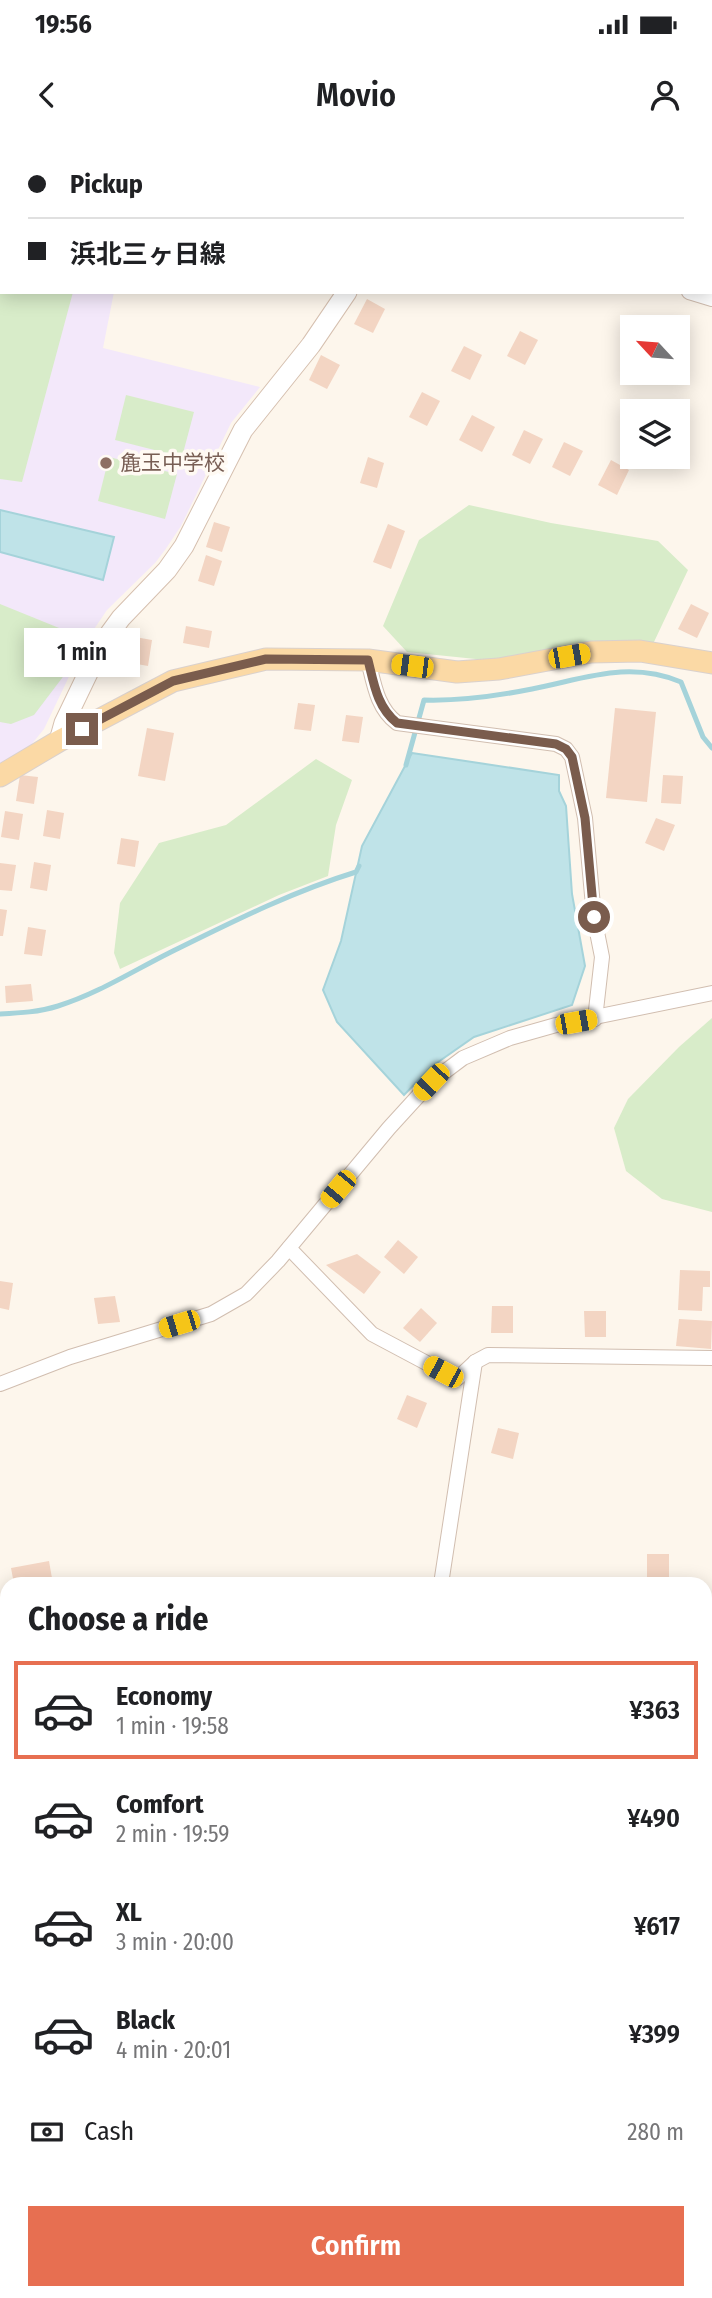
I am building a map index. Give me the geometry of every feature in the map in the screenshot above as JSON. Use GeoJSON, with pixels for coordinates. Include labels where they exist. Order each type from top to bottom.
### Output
{"type":"FeatureCollection","features":[{"type":"Feature","properties":{"kind":"main road"},"geometry":{"type":"LineString","coordinates":[[0,776],[59,741],[173,681],[266,659],[368,660],[457,671],[499,669],[591,652],[639,651],[712,663]]}},
{"type":"Feature","properties":{"kind":"street"},"geometry":{"type":"LineString","coordinates":[[59,741],[64,723],[102,644],[121,618],[167,570],[184,546],[243,430],[311,345],[345,294]]}},
{"type":"Feature","properties":{"kind":"street"},"geometry":{"type":"LineString","coordinates":[[368,660],[377,698],[388,716],[397,723],[556,744],[566,749],[572,757],[585,818],[594,917],[601,957],[595,1019]]}},
{"type":"Feature","properties":{"kind":"street"},"geometry":{"type":"LineString","coordinates":[[0,1384],[71,1357],[211,1314],[246,1294],[289,1248],[397,1118],[431,1082],[463,1058],[510,1038],[712,993]]}},
{"type":"Feature","properties":{"kind":"street"},"geometry":{"type":"LineString","coordinates":[[289,1248],[372,1334],[458,1378],[475,1362],[488,1355],[712,1358]]}},
{"type":"Feature","properties":{"kind":"street"},"geometry":{"type":"LineString","coordinates":[[442,1577],[475,1362]]}},
{"type":"Feature","properties":{"kind":"shaded area","name":"麁玉中学校"},"geometry":{"type":"Polygon","coordinates":[[[0,294],[114,294],[103,348],[260,387],[231,423],[181,526],[165,550],[107,610],[86,641],[44,729],[31,745],[0,765],[0,294]]]}},
{"type":"Feature","properties":{"kind":"green space"},"geometry":{"type":"Polygon","coordinates":[[[0,294],[72,294],[22,482],[0,479],[0,294]]]}},
{"type":"Feature","properties":{"kind":"green space"},"geometry":{"type":"Polygon","coordinates":[[[126,395],[194,412],[182,457],[115,440],[126,395]]]}},
{"type":"Feature","properties":{"kind":"green space"},"geometry":{"type":"Polygon","coordinates":[[[109,457],[177,474],[165,519],[98,501],[109,457]]]}},
{"type":"Feature","properties":{"kind":"green space"},"geometry":{"type":"Polygon","coordinates":[[[469,505],[551,523],[658,541],[688,570],[653,644],[525,664],[407,652],[383,626],[419,540],[469,505]]]}},
{"type":"Feature","properties":{"kind":"green space"},"geometry":{"type":"Polygon","coordinates":[[[0,604],[69,632],[78,657],[34,715],[11,724],[0,722],[0,604]]]}},
{"type":"Feature","properties":{"kind":"green space"},"geometry":{"type":"Polygon","coordinates":[[[316,759],[352,780],[336,825],[328,876],[279,895],[120,969],[114,953],[120,903],[159,843],[226,825],[316,759]]]}},
{"type":"Feature","properties":{"kind":"green space"},"geometry":{"type":"Polygon","coordinates":[[[712,1018],[712,1212],[662,1199],[626,1171],[614,1128],[628,1099],[712,1018]]]}},
{"type":"Feature","properties":{"kind":"water"},"geometry":{"type":"Polygon","coordinates":[[[0,510],[114,537],[103,580],[0,552],[0,510]]]}},
{"type":"Feature","properties":{"kind":"water"},"geometry":{"type":"Polygon","coordinates":[[[412,753],[559,775],[559,791],[566,806],[572,894],[585,966],[572,1005],[474,1037],[431,1067],[404,1095],[337,1022],[323,990],[341,941],[362,846],[412,753]]]}},
{"type":"Feature","properties":{"kind":"building"},"geometry":{"type":"Polygon","coordinates":[[[367,299],[385,309],[373,333],[354,324],[367,299]]]}},
{"type":"Feature","properties":{"kind":"building"},"geometry":{"type":"Polygon","coordinates":[[[520,331],[538,340],[525,365],[507,356],[520,331]]]}},
{"type":"Feature","properties":{"kind":"building"},"geometry":{"type":"Polygon","coordinates":[[[464,346],[482,355],[470,380],[451,371],[464,346]]]}},
{"type":"Feature","properties":{"kind":"building"},"geometry":{"type":"Polygon","coordinates":[[[321,355],[340,365],[327,389],[309,380],[321,355]]]}},
{"type":"Feature","properties":{"kind":"building"},"geometry":{"type":"Polygon","coordinates":[[[422,392],[440,401],[427,426],[409,417],[422,392]]]}},
{"type":"Feature","properties":{"kind":"building"},"geometry":{"type":"Polygon","coordinates":[[[472,415],[495,427],[482,452],[459,440],[472,415]]]}},
{"type":"Feature","properties":{"kind":"building"},"geometry":{"type":"Polygon","coordinates":[[[524,430],[543,439],[530,464],[512,455],[524,430]]]}},
{"type":"Feature","properties":{"kind":"building"},"geometry":{"type":"Polygon","coordinates":[[[564,442],[583,451],[570,476],[552,467],[564,442]]]}},
{"type":"Feature","properties":{"kind":"building"},"geometry":{"type":"Polygon","coordinates":[[[368,457],[384,463],[377,488],[360,483],[368,457]]]}},
{"type":"Feature","properties":{"kind":"building"},"geometry":{"type":"Polygon","coordinates":[[[611,460],[620,465],[620,469],[629,470],[617,495],[598,485],[611,460]]]}},
{"type":"Feature","properties":{"kind":"building"},"geometry":{"type":"Polygon","coordinates":[[[214,522],[230,527],[222,552],[206,547],[214,522]]]}},
{"type":"Feature","properties":{"kind":"building"},"geometry":{"type":"Polygon","coordinates":[[[388,524],[405,531],[391,569],[373,562],[388,524]]]}},
{"type":"Feature","properties":{"kind":"building"},"geometry":{"type":"Polygon","coordinates":[[[206,555],[222,561],[214,586],[198,581],[206,555]]]}},
{"type":"Feature","properties":{"kind":"building"},"geometry":{"type":"Polygon","coordinates":[[[691,604],[709,613],[697,638],[678,629],[691,604]]]}},
{"type":"Feature","properties":{"kind":"building"},"geometry":{"type":"Polygon","coordinates":[[[186,626],[212,631],[209,648],[183,643],[186,626]]]}},
{"type":"Feature","properties":{"kind":"building"},"geometry":{"type":"Polygon","coordinates":[[[135,637],[152,640],[148,666],[131,663],[135,637]]]}},
{"type":"Feature","properties":{"kind":"building"},"geometry":{"type":"Polygon","coordinates":[[[298,703],[315,705],[311,731],[294,729],[298,703]]]}},
{"type":"Feature","properties":{"kind":"building"},"geometry":{"type":"Polygon","coordinates":[[[615,708],[656,712],[647,802],[606,798],[615,708]]]}},
{"type":"Feature","properties":{"kind":"building"},"geometry":{"type":"Polygon","coordinates":[[[346,715],[363,717],[359,743],[342,741],[346,715]]]}},
{"type":"Feature","properties":{"kind":"building"},"geometry":{"type":"Polygon","coordinates":[[[147,728],[174,733],[165,781],[138,776],[147,728]]]}},
{"type":"Feature","properties":{"kind":"building"},"geometry":{"type":"Polygon","coordinates":[[[20,775],[38,777],[34,804],[16,801],[20,775]]]}},
{"type":"Feature","properties":{"kind":"building"},"geometry":{"type":"Polygon","coordinates":[[[663,775],[683,776],[681,804],[661,803],[663,775]]]}},
{"type":"Feature","properties":{"kind":"building"},"geometry":{"type":"Polygon","coordinates":[[[47,810],[64,813],[60,839],[43,836],[47,810]]]}},
{"type":"Feature","properties":{"kind":"building"},"geometry":{"type":"Polygon","coordinates":[[[5,811],[23,814],[19,840],[1,837],[5,811]]]}},
{"type":"Feature","properties":{"kind":"building"},"geometry":{"type":"Polygon","coordinates":[[[656,818],[675,825],[664,851],[645,843],[656,818]]]}},
{"type":"Feature","properties":{"kind":"building"},"geometry":{"type":"Polygon","coordinates":[[[121,838],[139,841],[135,867],[117,864],[121,838]]]}},
{"type":"Feature","properties":{"kind":"building"},"geometry":{"type":"Polygon","coordinates":[[[34,862],[51,865],[47,891],[30,888],[34,862]]]}},
{"type":"Feature","properties":{"kind":"building"},"geometry":{"type":"Polygon","coordinates":[[[0,863],[16,865],[12,891],[0,890],[0,863]]]}},
{"type":"Feature","properties":{"kind":"building"},"geometry":{"type":"Polygon","coordinates":[[[0,909],[7,910],[3,936],[0,936],[0,909]]]}},
{"type":"Feature","properties":{"kind":"building"},"geometry":{"type":"Polygon","coordinates":[[[28,927],[46,930],[42,956],[24,954],[28,927]]]}},
{"type":"Feature","properties":{"kind":"building"},"geometry":{"type":"Polygon","coordinates":[[[31,984],[33,1001],[6,1003],[5,986],[31,984]]]}},
{"type":"Feature","properties":{"kind":"building"},"geometry":{"type":"Polygon","coordinates":[[[398,1240],[418,1257],[404,1274],[384,1257],[398,1240]]]}},
{"type":"Feature","properties":{"kind":"building"},"geometry":{"type":"Polygon","coordinates":[[[357,1254],[381,1272],[364,1294],[326,1265],[357,1254]]]}},
{"type":"Feature","properties":{"kind":"building"},"geometry":{"type":"Polygon","coordinates":[[[680,1270],[710,1271],[710,1287],[703,1287],[702,1311],[678,1310],[680,1270]]]}},
{"type":"Feature","properties":{"kind":"building"},"geometry":{"type":"Polygon","coordinates":[[[0,1281],[13,1283],[9,1310],[0,1308],[0,1281]]]}},
{"type":"Feature","properties":{"kind":"building"},"geometry":{"type":"Polygon","coordinates":[[[115,1296],[120,1322],[98,1324],[94,1298],[115,1296]]]}},
{"type":"Feature","properties":{"kind":"building"},"geometry":{"type":"Polygon","coordinates":[[[492,1306],[513,1306],[513,1333],[491,1333],[492,1306]]]}},
{"type":"Feature","properties":{"kind":"building"},"geometry":{"type":"Polygon","coordinates":[[[421,1308],[437,1323],[420,1342],[403,1328],[421,1308]]]}},
{"type":"Feature","properties":{"kind":"building"},"geometry":{"type":"Polygon","coordinates":[[[584,1311],[606,1311],[606,1337],[585,1337],[584,1311]]]}},
{"type":"Feature","properties":{"kind":"building"},"geometry":{"type":"Polygon","coordinates":[[[679,1319],[712,1321],[711,1349],[676,1346],[679,1319]]]}},
{"type":"Feature","properties":{"kind":"building"},"geometry":{"type":"Polygon","coordinates":[[[407,1395],[427,1403],[417,1428],[397,1419],[407,1395]]]}},
{"type":"Feature","properties":{"kind":"building"},"geometry":{"type":"Polygon","coordinates":[[[498,1428],[519,1433],[513,1459],[491,1453],[498,1428]]]}},
{"type":"Feature","properties":{"kind":"building"},"geometry":{"type":"Polygon","coordinates":[[[647,1554],[669,1554],[669,1577],[647,1577],[647,1554]]]}},
{"type":"Feature","properties":{"kind":"building"},"geometry":{"type":"Polygon","coordinates":[[[49,1561],[52,1577],[13,1577],[11,1568],[49,1561]]]}},
{"type":"Feature","properties":{"kind":"waterway"},"geometry":{"type":"LineString","coordinates":[[406,765],[424,700],[492,696],[624,672],[643,672],[681,682],[703,737],[712,748]]}},
{"type":"Feature","properties":{"kind":"waterway"},"geometry":{"type":"LineString","coordinates":[[0,1014],[44,1010],[87,995],[261,909],[356,872],[359,866]]}},
{"type":"Feature","properties":{"kind":"place","name":"麁玉中学校"},"geometry":{"type":"Point","coordinates":[106,463]}},
{"type":"Feature","properties":{"kind":"route"},"geometry":{"type":"LineString","coordinates":[[82,729],[173,681],[266,659],[368,660],[377,698],[388,716],[397,723],[556,744],[566,749],[572,757],[585,818],[594,917]]}}]}
